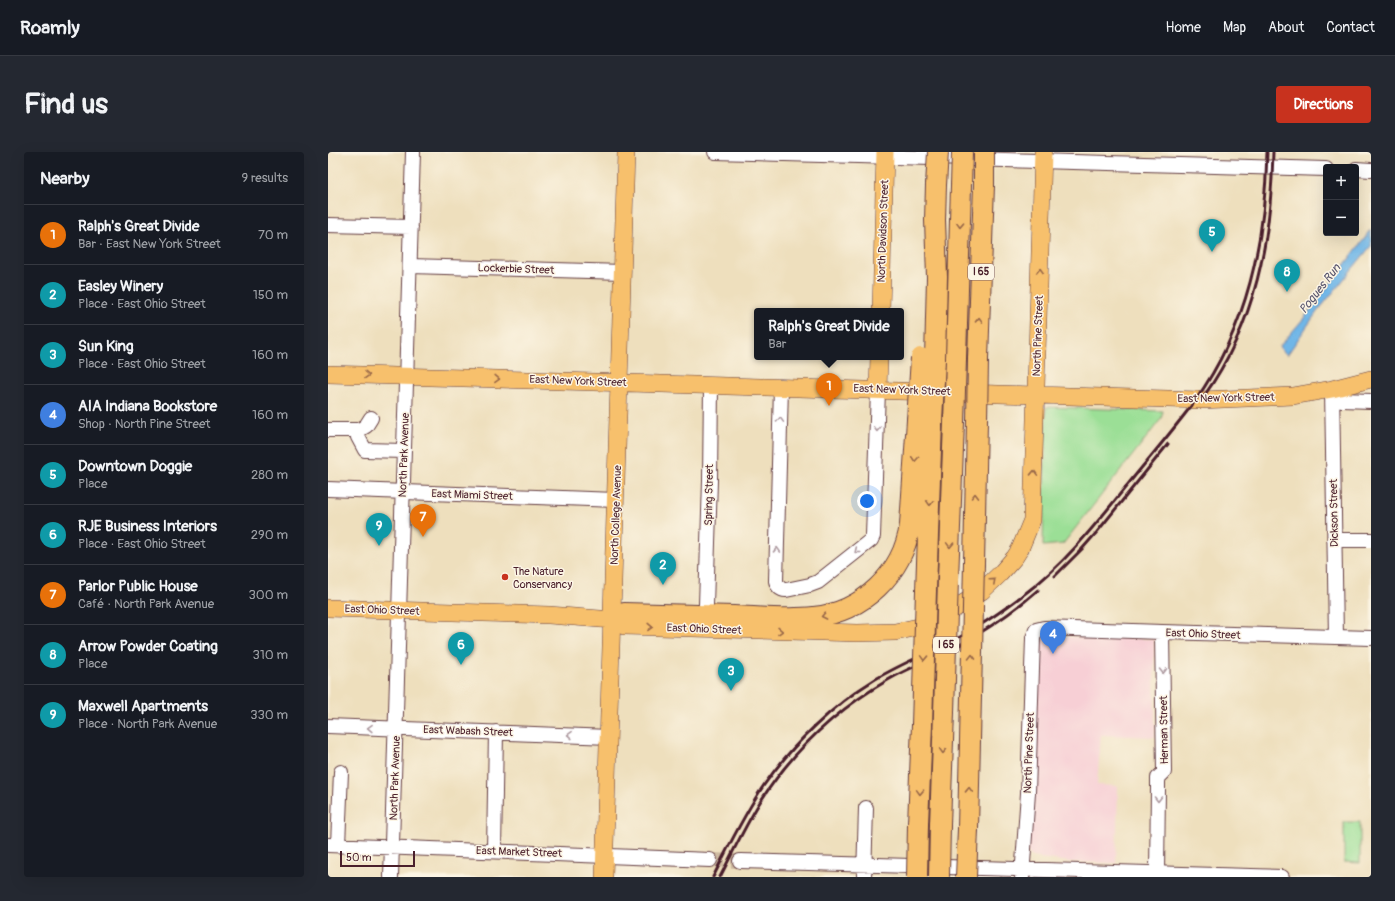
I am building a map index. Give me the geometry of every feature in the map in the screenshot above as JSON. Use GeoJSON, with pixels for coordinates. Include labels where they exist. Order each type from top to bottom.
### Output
{"type":"FeatureCollection","features":[{"type":"Feature","properties":{"kind":"highway"},"geometry":{"type":"LineString","coordinates":[[917,877],[926,591],[925,421],[928,358],[937,277],[935,220],[938,152]]}},
{"type":"Feature","properties":{"kind":"highway","name":"I 65"},"geometry":{"type":"LineString","coordinates":[[939,877],[962,152]]}},
{"type":"Feature","properties":{"kind":"highway","name":"I 65"},"geometry":{"type":"LineString","coordinates":[[966,877],[984,152]]}},
{"type":"Feature","properties":{"kind":"highway"},"geometry":{"type":"LineString","coordinates":[[613,620],[624,613],[812,618],[843,610],[860,602],[877,588],[888,576],[900,558],[907,540],[925,421]]}},
{"type":"Feature","properties":{"kind":"main road","name":"North College Avenue"},"geometry":{"type":"LineString","coordinates":[[604,877],[613,620],[626,152]]}},
{"type":"Feature","properties":{"kind":"main road","name":"North Davidson Street"},"geometry":{"type":"LineString","coordinates":[[880,308],[885,154]]}},
{"type":"Feature","properties":{"kind":"main road","name":"North Pine Street"},"geometry":{"type":"LineString","coordinates":[[1032,520],[1043,157]]}},
{"type":"Feature","properties":{"kind":"main road"},"geometry":{"type":"LineString","coordinates":[[878,390],[879,360]]}},
{"type":"Feature","properties":{"kind":"main road","name":"East New York Street"},"geometry":{"type":"LineString","coordinates":[[328,374],[1201,400],[1282,398],[1332,389],[1371,379]]}},
{"type":"Feature","properties":{"kind":"main road","name":"East Ohio Street"},"geometry":{"type":"LineString","coordinates":[[328,608],[527,614],[613,620],[624,626],[875,633],[895,632],[914,629],[936,621],[982,591],[1009,564],[1020,549],[1032,520]]}},
{"type":"Feature","properties":{"kind":"street","name":"North Park Avenue"},"geometry":{"type":"LineString","coordinates":[[391,877],[413,152]]}},
{"type":"Feature","properties":{"kind":"street"},"geometry":{"type":"LineString","coordinates":[[715,152],[1043,157],[1323,169]]}},
{"type":"Feature","properties":{"kind":"street"},"geometry":{"type":"LineString","coordinates":[[1359,169],[1371,170]]}},
{"type":"Feature","properties":{"kind":"street"},"geometry":{"type":"LineString","coordinates":[[328,225],[411,227]]}},
{"type":"Feature","properties":{"kind":"street","name":"Lockerbie Street"},"geometry":{"type":"LineString","coordinates":[[410,266],[623,272]]}},
{"type":"Feature","properties":{"kind":"street","name":"Spring Street"},"geometry":{"type":"LineString","coordinates":[[706,605],[711,385]]}},
{"type":"Feature","properties":{"kind":"street"},"geometry":{"type":"LineString","coordinates":[[781,387],[776,581],[779,588],[786,590],[818,582],[873,536],[878,390]]}},
{"type":"Feature","properties":{"kind":"street"},"geometry":{"type":"LineString","coordinates":[[1332,389],[1342,400],[1371,401]]}},
{"type":"Feature","properties":{"kind":"street","name":"Dickson Street"},"geometry":{"type":"LineString","coordinates":[[1332,389],[1336,637]]}},
{"type":"Feature","properties":{"kind":"street"},"geometry":{"type":"LineString","coordinates":[[328,430],[359,430],[366,426],[371,418]]}},
{"type":"Feature","properties":{"kind":"street"},"geometry":{"type":"LineString","coordinates":[[359,430],[358,437],[365,450],[404,451]]}},
{"type":"Feature","properties":{"kind":"street","name":"East Miami Street"},"geometry":{"type":"LineString","coordinates":[[328,489],[616,500]]}},
{"type":"Feature","properties":{"kind":"street"},"geometry":{"type":"LineString","coordinates":[[1334,540],[1371,540]]}},
{"type":"Feature","properties":{"kind":"street","name":"East Ohio Street"},"geometry":{"type":"LineString","coordinates":[[1036,630],[1044,628],[1371,638]]}},
{"type":"Feature","properties":{"kind":"street","name":"North Pine Street"},"geometry":{"type":"LineString","coordinates":[[1022,873],[1028,793],[1033,638],[1036,630]]}},
{"type":"Feature","properties":{"kind":"street","name":"Herman Street"},"geometry":{"type":"LineString","coordinates":[[1157,873],[1158,778],[1164,772],[1162,632]]}},
{"type":"Feature","properties":{"kind":"street","name":"East Wabash Street"},"geometry":{"type":"LineString","coordinates":[[328,726],[609,736]]}},
{"type":"Feature","properties":{"kind":"street"},"geometry":{"type":"LineString","coordinates":[[494,851],[496,732]]}},
{"type":"Feature","properties":{"kind":"street"},"geometry":{"type":"LineString","coordinates":[[333,845],[340,772]]}},
{"type":"Feature","properties":{"kind":"street"},"geometry":{"type":"LineString","coordinates":[[864,871],[866,808]]}},
{"type":"Feature","properties":{"kind":"street","name":"East Market Street"},"geometry":{"type":"LineString","coordinates":[[333,845],[710,860]]}},
{"type":"Feature","properties":{"kind":"street"},"geometry":{"type":"LineString","coordinates":[[740,861],[864,871],[1157,873],[1282,877]]}},
{"type":"Feature","properties":{"kind":"shaded area"},"geometry":{"type":"Polygon","coordinates":[[[1044,636],[1154,639],[1155,737],[1101,735],[1097,785],[1118,786],[1116,863],[1069,862],[1032,857],[1028,853],[1037,644],[1044,636]]]}},
{"type":"Feature","properties":{"kind":"green space"},"geometry":{"type":"Polygon","coordinates":[[[1046,407],[1163,411],[1161,419],[1063,544],[1043,546],[1046,407]]]}},
{"type":"Feature","properties":{"kind":"green space"},"geometry":{"type":"Polygon","coordinates":[[[1344,822],[1360,822],[1360,863],[1344,862],[1344,822]]]}},
{"type":"Feature","properties":{"kind":"water"},"geometry":{"type":"Polygon","coordinates":[[[1371,230],[1371,246],[1317,312],[1287,355],[1279,347],[1304,318],[1371,230]]]}},
{"type":"Feature","properties":{"kind":"tunnel"},"geometry":{"type":"LineString","coordinates":[[710,860],[740,861]]}},
{"type":"Feature","properties":{"kind":"railway"},"geometry":{"type":"LineString","coordinates":[[713,877],[743,819],[764,785],[787,755],[814,727],[843,701],[874,680],[895,668],[969,632],[1003,610],[1042,580],[1069,554],[1094,526],[1195,401],[1213,372],[1228,343],[1241,313],[1250,282],[1262,218],[1266,185],[1267,152]]}},
{"type":"Feature","properties":{"kind":"railway"},"geometry":{"type":"LineString","coordinates":[[1204,396],[1222,368],[1236,339],[1248,310],[1257,280],[1269,217],[1273,152]]}},
{"type":"Feature","properties":{"kind":"railway"},"geometry":{"type":"LineString","coordinates":[[1055,576],[1097,532],[1168,444]]}},
{"type":"Feature","properties":{"kind":"railway"},"geometry":{"type":"LineString","coordinates":[[720,877],[760,802],[786,766],[816,734],[869,692],[896,675],[948,651],[978,634],[1009,613],[1038,590]]}},
{"type":"Feature","properties":{"kind":"place","name":"Downtown Doggie"},"geometry":{"type":"Point","coordinates":[1212,252]}},
{"type":"Feature","properties":{"kind":"place","name":"Arrow Powder Coating"},"geometry":{"type":"Point","coordinates":[1287,292]}},
{"type":"Feature","properties":{"kind":"place","name":"Ralph's Great Divide"},"geometry":{"type":"Point","coordinates":[829,406]}},
{"type":"Feature","properties":{"kind":"place","name":"Parlor Public House"},"geometry":{"type":"Point","coordinates":[423,537]}},
{"type":"Feature","properties":{"kind":"place","name":"Maxwell Apartments"},"geometry":{"type":"Point","coordinates":[379,546]}},
{"type":"Feature","properties":{"kind":"place","name":"The Nature Conservancy"},"geometry":{"type":"Point","coordinates":[505,577]}},
{"type":"Feature","properties":{"kind":"place","name":"Easley Winery"},"geometry":{"type":"Point","coordinates":[663,585]}},
{"type":"Feature","properties":{"kind":"place","name":"AIA Indiana Bookstore"},"geometry":{"type":"Point","coordinates":[1053,654]}},
{"type":"Feature","properties":{"kind":"place","name":"RJE Business Interiors"},"geometry":{"type":"Point","coordinates":[461,665]}},
{"type":"Feature","properties":{"kind":"place","name":"Sun King"},"geometry":{"type":"Point","coordinates":[731,691]}},
{"type":"Feature","properties":{"kind":"water label","name":"Pogues Run"},"geometry":{"type":"Point","coordinates":[1320,289]}}]}
